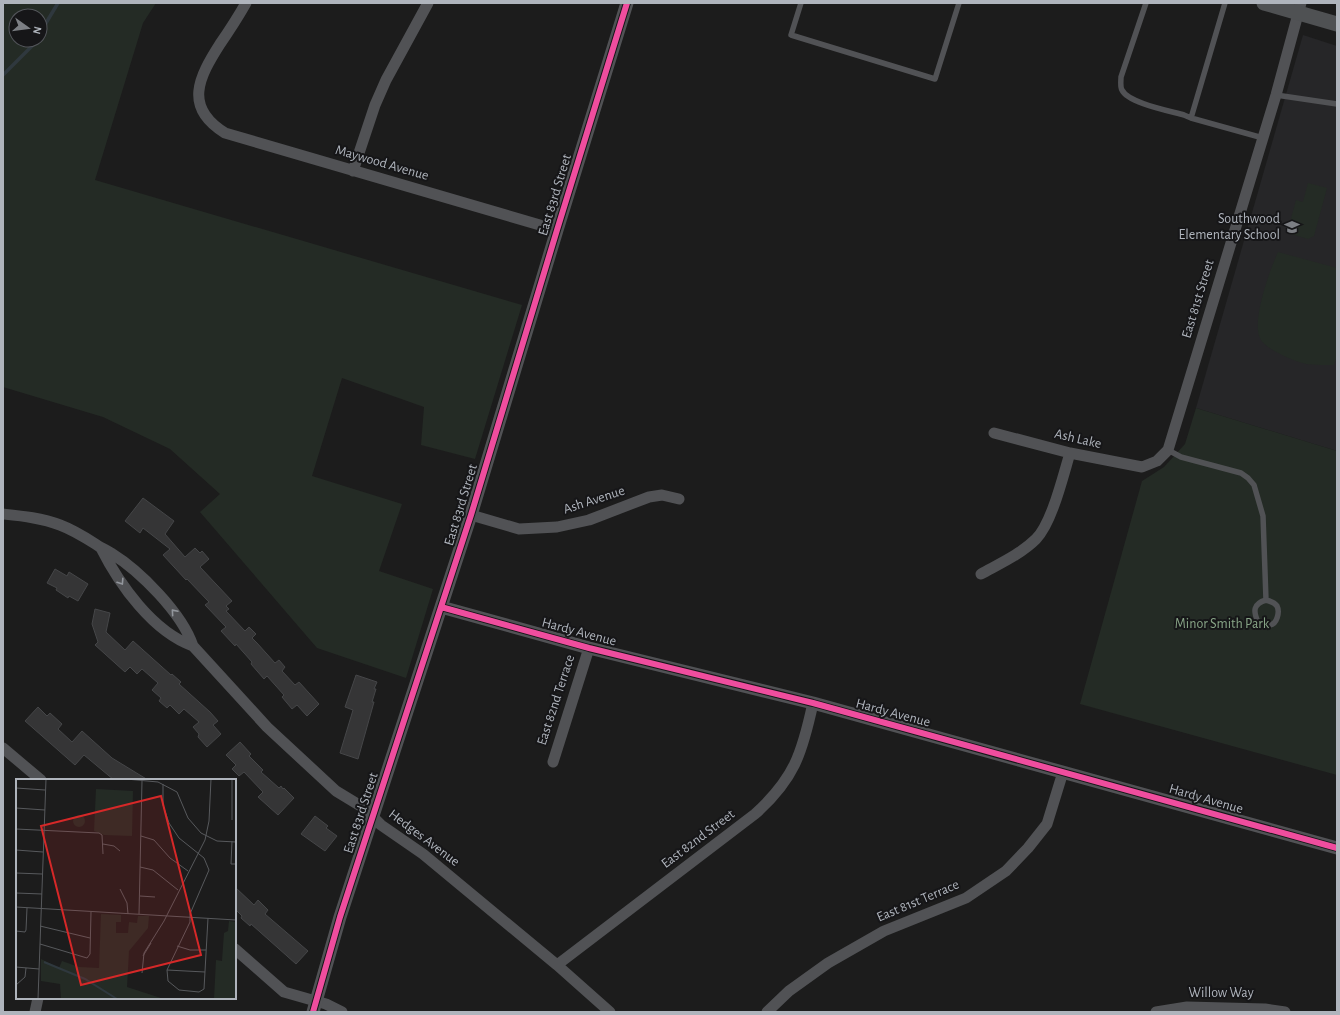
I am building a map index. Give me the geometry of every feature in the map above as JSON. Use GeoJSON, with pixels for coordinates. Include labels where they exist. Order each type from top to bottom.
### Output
{"type":"FeatureCollection","features":[{"type":"Feature","properties":{"kind":"main road"},"geometry":{"type":"LineString","coordinates":[[1264,3],[1300,8],[1337,24]]}},
{"type":"Feature","properties":{"kind":"street","name":"Maywood Avenue"},"geometry":{"type":"LineString","coordinates":[[246,3],[206,67],[198,88],[200,104],[205,116],[214,127],[224,133],[557,230]]}},
{"type":"Feature","properties":{"kind":"street"},"geometry":{"type":"LineString","coordinates":[[353,171],[375,105],[386,80],[428,3]]}},
{"type":"Feature","properties":{"kind":"street","name":"East 83rd Street"},"geometry":{"type":"LineString","coordinates":[[315,1007],[340,917],[372,816],[471,515],[627,3]]}},
{"type":"Feature","properties":{"kind":"street","name":"East 81st Street"},"geometry":{"type":"LineString","coordinates":[[1157,461],[1168,450],[1276,95],[1300,8]]}},
{"type":"Feature","properties":{"kind":"street","name":"Ash Lake"},"geometry":{"type":"LineString","coordinates":[[994,433],[1070,453],[1142,467],[1157,461]]}},
{"type":"Feature","properties":{"kind":"street"},"geometry":{"type":"LineString","coordinates":[[981,574],[1036,539],[1047,522],[1070,453]]}},
{"type":"Feature","properties":{"kind":"street","name":"Ash Avenue"},"geometry":{"type":"LineString","coordinates":[[471,515],[519,529],[557,527],[589,520],[649,497],[662,495],[679,499]]}},
{"type":"Feature","properties":{"kind":"street"},"geometry":{"type":"LineString","coordinates":[[3,514],[29,517],[80,533],[124,562],[160,596],[180,619],[190,636],[193,646]]}},
{"type":"Feature","properties":{"kind":"street"},"geometry":{"type":"LineString","coordinates":[[101,548],[127,591],[148,614],[167,633],[181,642],[193,646]]}},
{"type":"Feature","properties":{"kind":"street","name":"Hardy Avenue"},"geometry":{"type":"LineString","coordinates":[[441,607],[589,648],[813,703],[1337,848]]}},
{"type":"Feature","properties":{"kind":"street","name":"Hedges Avenue"},"geometry":{"type":"LineString","coordinates":[[193,646],[267,727],[336,791],[364,808],[380,825],[423,854],[557,965],[610,1012]]}},
{"type":"Feature","properties":{"kind":"street","name":"East 82nd Terrace"},"geometry":{"type":"LineString","coordinates":[[552,762],[589,648]]}},
{"type":"Feature","properties":{"kind":"street","name":"East 82nd Street"},"geometry":{"type":"LineString","coordinates":[[557,965],[755,814],[770,800],[786,780],[798,757],[806,738],[813,703]]}},
{"type":"Feature","properties":{"kind":"street"},"geometry":{"type":"LineString","coordinates":[[3,748],[40,779]]}},
{"type":"Feature","properties":{"kind":"street","name":"East 81st Terrace"},"geometry":{"type":"LineString","coordinates":[[767,1012],[789,991],[828,963],[884,931],[966,898],[1006,871],[1028,848],[1047,824],[1063,772]]}},
{"type":"Feature","properties":{"kind":"street"},"geometry":{"type":"LineString","coordinates":[[236,949],[284,992],[315,1007],[326,1004],[342,1012]]}},
{"type":"Feature","properties":{"kind":"street"},"geometry":{"type":"LineString","coordinates":[[35,1012],[38,999]]}},
{"type":"Feature","properties":{"kind":"street","name":"Willow Way"},"geometry":{"type":"LineString","coordinates":[[1156,1012],[1187,1008],[1265,1009],[1285,1012]]}},
{"type":"Feature","properties":{"kind":"lane"},"geometry":{"type":"LineString","coordinates":[[801,3],[791,35],[935,79],[959,3]]}},
{"type":"Feature","properties":{"kind":"lane"},"geometry":{"type":"LineString","coordinates":[[1146,3],[1121,77],[1121,89],[1125,95],[1134,100],[1184,114],[1191,118],[1263,138]]}},
{"type":"Feature","properties":{"kind":"lane"},"geometry":{"type":"LineString","coordinates":[[1191,118],[1225,3]]}},
{"type":"Feature","properties":{"kind":"lane"},"geometry":{"type":"LineString","coordinates":[[1276,95],[1337,104]]}},
{"type":"Feature","properties":{"kind":"lane"},"geometry":{"type":"LineString","coordinates":[[1168,450],[1181,457],[1241,473],[1254,485],[1263,516],[1266,600]]}},
{"type":"Feature","properties":{"kind":"lane"},"geometry":{"type":"LineString","coordinates":[[1266,600],[1276,606],[1278,611],[1277,619],[1273,624],[1269,625],[1258,622],[1254,615],[1254,609],[1259,602],[1266,600]]}},
{"type":"Feature","properties":{"kind":"shaded area","name":"Southwood Elementary School"},"geometry":{"type":"Polygon","coordinates":[[[1303,35],[1337,46],[1337,451],[1196,408],[1303,35]]]}},
{"type":"Feature","properties":{"kind":"green space"},"geometry":{"type":"Polygon","coordinates":[[[3,3],[156,3],[143,23],[95,180],[522,305],[475,459],[421,445],[424,407],[342,378],[312,476],[402,504],[379,571],[433,589],[406,678],[317,648],[200,512],[220,494],[170,449],[103,417],[3,387],[3,3]]]}},
{"type":"Feature","properties":{"kind":"green space"},"geometry":{"type":"Polygon","coordinates":[[[1308,183],[1327,188],[1314,236],[1308,239],[1287,233],[1296,200],[1303,202],[1308,183]]]}},
{"type":"Feature","properties":{"kind":"green space"},"geometry":{"type":"Polygon","coordinates":[[[1278,252],[1337,268],[1337,356],[1334,365],[1306,364],[1295,361],[1269,348],[1261,340],[1258,332],[1259,310],[1266,283],[1278,252]]]}},
{"type":"Feature","properties":{"kind":"green space","name":"Minor Smith Park"},"geometry":{"type":"Polygon","coordinates":[[[1196,408],[1337,451],[1337,775],[1080,704],[1142,481],[1164,467],[1185,444],[1196,408]]]}},
{"type":"Feature","properties":{"kind":"building"},"geometry":{"type":"Polygon","coordinates":[[[143,498],[174,521],[165,534],[185,557],[195,548],[200,553],[202,551],[209,559],[200,567],[232,601],[226,606],[229,609],[226,611],[245,631],[249,627],[256,634],[252,638],[275,663],[279,660],[285,667],[282,671],[295,685],[299,682],[319,704],[307,716],[297,705],[292,709],[282,697],[284,695],[267,676],[264,679],[251,664],[252,662],[236,644],[235,646],[221,631],[226,627],[205,605],[209,602],[163,555],[170,549],[143,528],[140,533],[125,521],[143,498]]]}},
{"type":"Feature","properties":{"kind":"building"},"geometry":{"type":"Polygon","coordinates":[[[55,569],[67,576],[69,572],[88,584],[78,601],[69,596],[68,598],[56,590],[57,588],[47,583],[55,569]]]}},
{"type":"Feature","properties":{"kind":"building"},"geometry":{"type":"Polygon","coordinates":[[[95,609],[110,613],[106,632],[125,650],[133,641],[181,682],[179,684],[218,721],[213,725],[221,734],[207,747],[198,737],[199,734],[193,727],[199,722],[184,709],[179,714],[170,705],[167,708],[159,701],[161,698],[152,690],[158,683],[142,669],[137,674],[130,667],[125,672],[95,645],[98,642],[92,624],[95,609]]]}},
{"type":"Feature","properties":{"kind":"building"},"geometry":{"type":"Polygon","coordinates":[[[356,675],[377,682],[374,689],[376,689],[372,702],[374,702],[358,759],[340,753],[353,710],[345,707],[356,675]]]}},
{"type":"Feature","properties":{"kind":"building"},"geometry":{"type":"Polygon","coordinates":[[[38,707],[47,716],[50,713],[62,724],[58,729],[72,742],[82,731],[112,758],[146,779],[113,779],[84,755],[75,765],[25,721],[38,707]]]}},
{"type":"Feature","properties":{"kind":"building"},"geometry":{"type":"Polygon","coordinates":[[[240,742],[251,754],[249,756],[263,770],[261,772],[279,788],[281,786],[283,789],[284,788],[294,798],[278,815],[258,797],[263,792],[244,772],[239,776],[232,769],[236,765],[226,755],[240,742]]]}},
{"type":"Feature","properties":{"kind":"building"},"geometry":{"type":"Polygon","coordinates":[[[315,816],[328,826],[326,828],[337,836],[325,851],[301,834],[315,816]]]}},
{"type":"Feature","properties":{"kind":"building"},"geometry":{"type":"Polygon","coordinates":[[[236,888],[254,905],[258,900],[268,910],[265,914],[308,951],[296,964],[251,924],[250,926],[241,918],[242,916],[236,910],[236,888]]]}},
{"type":"Feature","properties":{"kind":"waterway"},"geometry":{"type":"LineString","coordinates":[[48,20],[58,3]]}},
{"type":"Feature","properties":{"kind":"waterway"},"geometry":{"type":"LineString","coordinates":[[3,75],[30,48]]}},
{"type":"Feature","properties":{"kind":"cycle path"},"geometry":{"type":"LineString","coordinates":[[313,1012],[340,917],[471,515],[627,3]]}},
{"type":"Feature","properties":{"kind":"cycle path"},"geometry":{"type":"LineString","coordinates":[[441,607],[589,648],[813,703],[1337,848]]}},
{"type":"Feature","properties":{"kind":"place","name":"Southwood Elementary School"},"geometry":{"type":"Point","coordinates":[1292,227]}}]}
